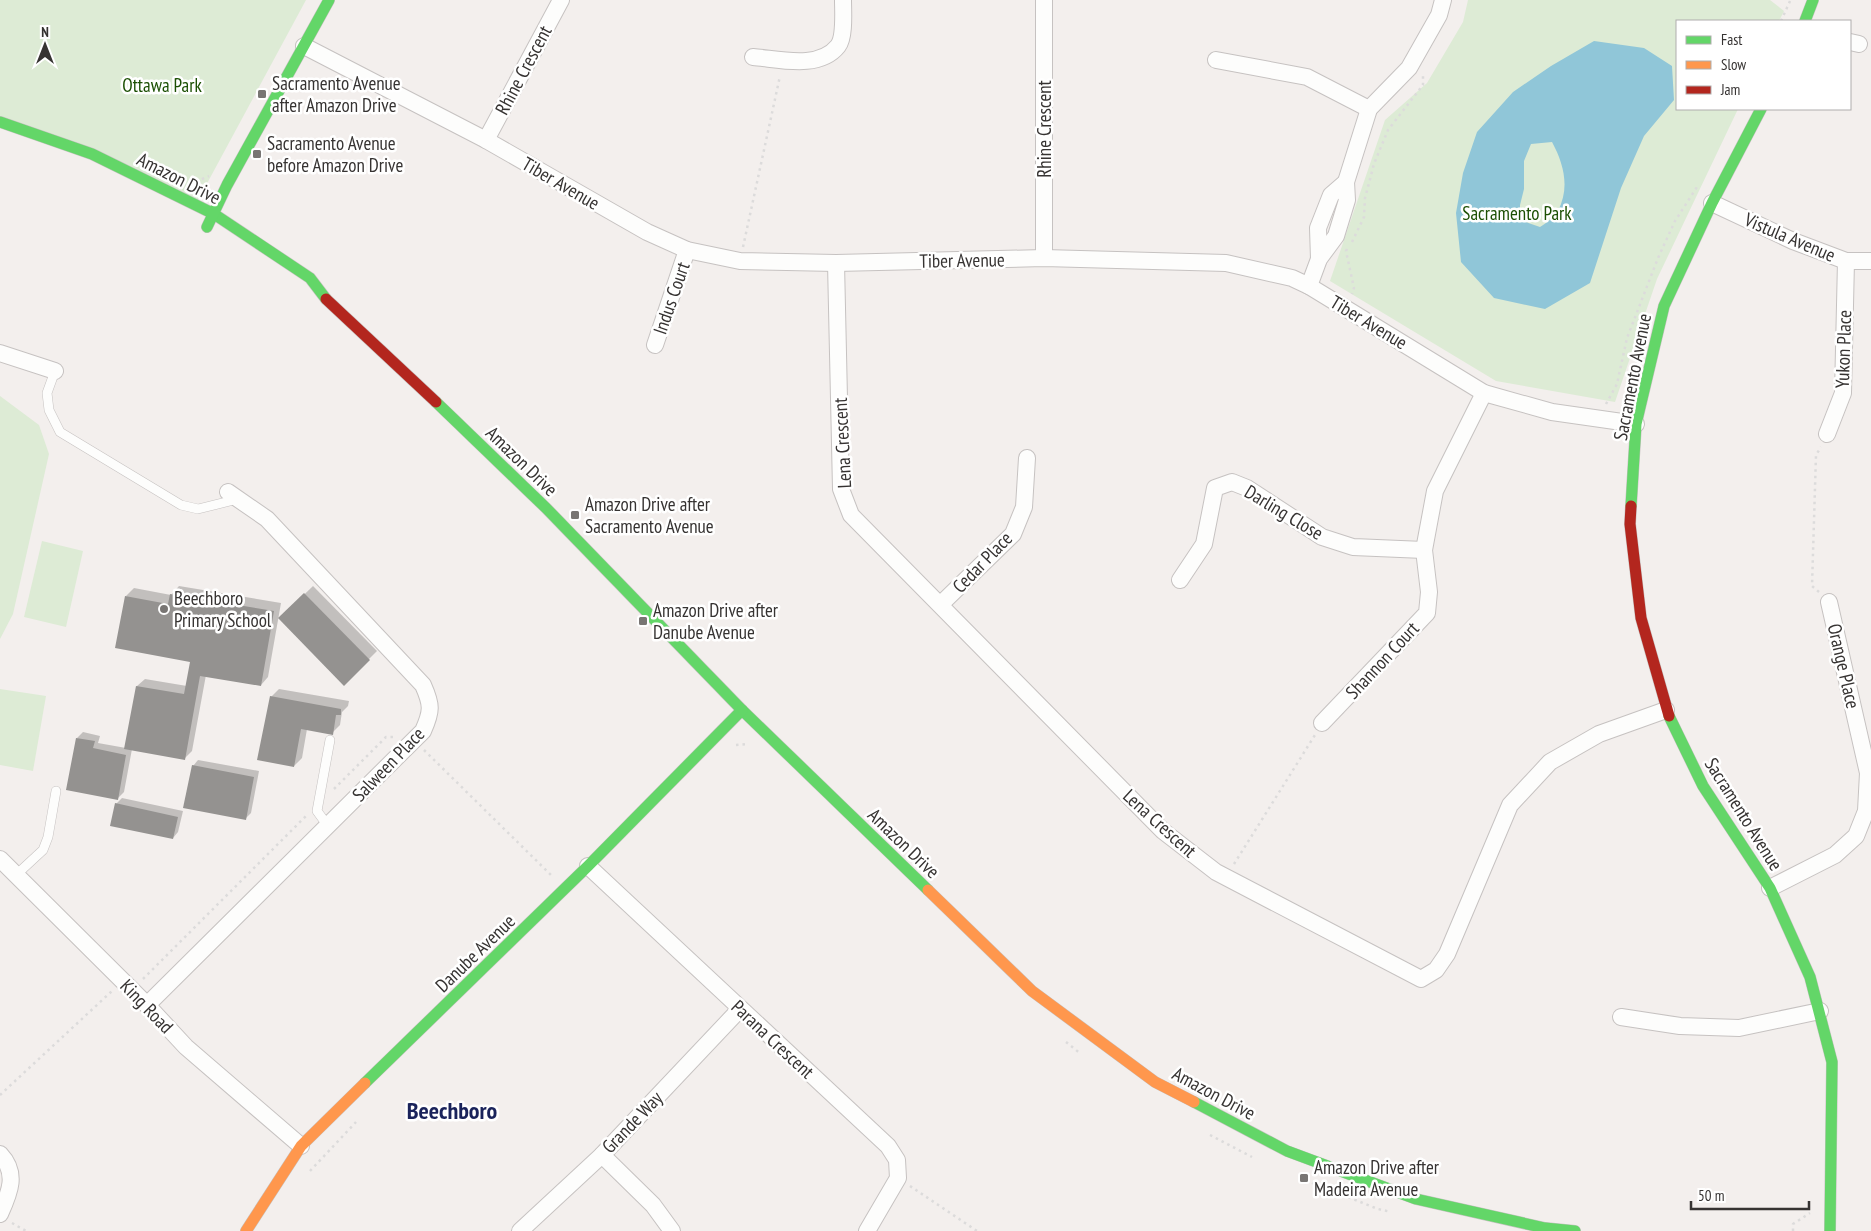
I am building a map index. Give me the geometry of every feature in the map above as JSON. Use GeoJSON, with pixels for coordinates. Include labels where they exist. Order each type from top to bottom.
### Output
{"type":"FeatureCollection","features":[{"type":"Feature","properties":{"kind":"street"},"geometry":{"type":"LineString","coordinates":[[206,228],[227,185],[329,0]]}},
{"type":"Feature","properties":{"kind":"street","name":"Rhine Crescent"},"geometry":{"type":"LineString","coordinates":[[486,140],[561,0]]}},
{"type":"Feature","properties":{"kind":"street"},"geometry":{"type":"LineString","coordinates":[[753,57],[801,62],[823,58],[839,45],[843,25],[843,0]]}},
{"type":"Feature","properties":{"kind":"street","name":"Rhine Crescent"},"geometry":{"type":"LineString","coordinates":[[1044,0],[1044,258]]}},
{"type":"Feature","properties":{"kind":"street"},"geometry":{"type":"LineString","coordinates":[[1309,286],[1319,259],[1318,228],[1331,195],[1346,182],[1369,109],[1409,68],[1439,15],[1443,0]]}},
{"type":"Feature","properties":{"kind":"street"},"geometry":{"type":"LineString","coordinates":[[1805,20],[1813,0]]}},
{"type":"Feature","properties":{"kind":"street","name":"Tiber Avenue"},"geometry":{"type":"LineString","coordinates":[[304,46],[486,140],[647,232],[688,250],[740,261],[836,263],[1044,258],[1226,263],[1292,278],[1309,286],[1484,393],[1552,412],[1636,424]]}},
{"type":"Feature","properties":{"kind":"street"},"geometry":{"type":"LineString","coordinates":[[1216,60],[1307,78],[1369,109]]}},
{"type":"Feature","properties":{"kind":"street","name":"Sacramento Avenue"},"geometry":{"type":"LineString","coordinates":[[1760,110],[1712,203],[1664,306],[1636,424],[1630,524],[1641,618],[1666,710],[1703,786],[1770,888],[1810,978],[1820,1012],[1832,1062],[1830,1231]]}},
{"type":"Feature","properties":{"kind":"street","name":"Amazon Drive"},"geometry":{"type":"LineString","coordinates":[[0,122],[92,154],[141,177],[214,214],[310,278],[324,297],[341,310],[546,508],[742,710],[1032,991],[1155,1082],[1296,1154],[1416,1199],[1545,1230],[1574,1231]]}},
{"type":"Feature","properties":{"kind":"street"},"geometry":{"type":"LineString","coordinates":[[0,134],[51,152]]}},
{"type":"Feature","properties":{"kind":"street","name":"Vistula Avenue"},"geometry":{"type":"LineString","coordinates":[[1712,203],[1793,241],[1846,261],[1871,261]]}},
{"type":"Feature","properties":{"kind":"street","name":"Amazon Drive"},"geometry":{"type":"LineString","coordinates":[[193,221],[220,236]]}},
{"type":"Feature","properties":{"kind":"street","name":"Indus Court"},"geometry":{"type":"LineString","coordinates":[[654,345],[688,250]]}},
{"type":"Feature","properties":{"kind":"street","name":"Yukon Place"},"geometry":{"type":"LineString","coordinates":[[1827,434],[1843,394],[1846,261]]}},
{"type":"Feature","properties":{"kind":"street","name":"Lena Crescent"},"geometry":{"type":"LineString","coordinates":[[836,263],[841,489],[851,514],[1163,831],[1216,872],[1421,978],[1436,970],[1447,954],[1510,805],[1550,762],[1599,734],[1666,710]]}},
{"type":"Feature","properties":{"kind":"street","name":"Amazon Drive"},"geometry":{"type":"LineString","coordinates":[[309,292],[324,297]]}},
{"type":"Feature","properties":{"kind":"street"},"geometry":{"type":"LineString","coordinates":[[0,354],[55,372]]}},
{"type":"Feature","properties":{"kind":"street","name":"Shannon Court"},"geometry":{"type":"LineString","coordinates":[[1322,724],[1426,612],[1429,592],[1424,550],[1435,491],[1484,393]]}},
{"type":"Feature","properties":{"kind":"street","name":"Cedar Place"},"geometry":{"type":"LineString","coordinates":[[941,604],[1013,534],[1024,507],[1027,458]]}},
{"type":"Feature","properties":{"kind":"street","name":"Darling Close"},"geometry":{"type":"LineString","coordinates":[[1180,580],[1204,544],[1216,488],[1232,482],[1247,488],[1322,537],[1353,547],[1424,550]]}},
{"type":"Feature","properties":{"kind":"street","name":"Salween Place"},"geometry":{"type":"LineString","coordinates":[[147,1005],[423,731],[431,714],[429,698],[423,685],[267,520],[233,496]]}},
{"type":"Feature","properties":{"kind":"street","name":"Orange Place"},"geometry":{"type":"LineString","coordinates":[[1770,888],[1835,855],[1856,836],[1866,811],[1868,774],[1829,602]]}},
{"type":"Feature","properties":{"kind":"street","name":"Danube Avenue"},"geometry":{"type":"LineString","coordinates":[[246,1231],[301,1146],[588,866],[742,710]]}},
{"type":"Feature","properties":{"kind":"street","name":"King Road"},"geometry":{"type":"LineString","coordinates":[[0,860],[147,1005],[186,1047],[301,1146]]}},
{"type":"Feature","properties":{"kind":"street","name":"Parana Crescent"},"geometry":{"type":"LineString","coordinates":[[588,866],[888,1146],[897,1160],[898,1178]]}},
{"type":"Feature","properties":{"kind":"street","name":"Grande Way"},"geometry":{"type":"LineString","coordinates":[[520,1231],[602,1155],[740,1009]]}},
{"type":"Feature","properties":{"kind":"street"},"geometry":{"type":"LineString","coordinates":[[1621,1017],[1680,1026],[1739,1028],[1820,1012]]}},
{"type":"Feature","properties":{"kind":"street"},"geometry":{"type":"LineString","coordinates":[[0,1154],[6,1160],[12,1175],[9,1196],[0,1214]]}},
{"type":"Feature","properties":{"kind":"street"},"geometry":{"type":"LineString","coordinates":[[602,1155],[653,1205],[672,1231]]}},
{"type":"Feature","properties":{"kind":"street"},"geometry":{"type":"LineString","coordinates":[[867,1231],[898,1178]]}},
{"type":"Feature","properties":{"kind":"lane"},"geometry":{"type":"LineString","coordinates":[[55,372],[47,393],[50,410],[60,432],[181,505],[198,509],[233,496]]}},
{"type":"Feature","properties":{"kind":"lane"},"geometry":{"type":"LineString","coordinates":[[328,826],[317,811],[330,740]]}},
{"type":"Feature","properties":{"kind":"lane"},"geometry":{"type":"LineString","coordinates":[[16,875],[43,850],[48,837],[56,791]]}},
{"type":"Feature","properties":{"kind":"path"},"geometry":{"type":"LineString","coordinates":[[1781,20],[1790,0]]}},
{"type":"Feature","properties":{"kind":"path"},"geometry":{"type":"LineString","coordinates":[[740,261],[784,60]]}},
{"type":"Feature","properties":{"kind":"path"},"geometry":{"type":"LineString","coordinates":[[1348,309],[1354,288],[1346,251],[1364,217],[1365,198],[1374,164],[1388,130],[1423,85],[1423,73]]}},
{"type":"Feature","properties":{"kind":"path"},"geometry":{"type":"LineString","coordinates":[[1827,434],[1816,455],[1812,586],[1829,602]]}},
{"type":"Feature","properties":{"kind":"path"},"geometry":{"type":"LineString","coordinates":[[1226,877],[1322,724]]}},
{"type":"Feature","properties":{"kind":"path"},"geometry":{"type":"LineString","coordinates":[[329,794],[386,738],[397,736],[410,744],[565,888]]}},
{"type":"Feature","properties":{"kind":"path"},"geometry":{"type":"LineString","coordinates":[[732,746],[745,743],[754,746]]}},
{"type":"Feature","properties":{"kind":"path"},"geometry":{"type":"LineString","coordinates":[[0,1096],[128,986],[308,815]]}},
{"type":"Feature","properties":{"kind":"path"},"geometry":{"type":"LineString","coordinates":[[1063,1040],[1086,1057]]}},
{"type":"Feature","properties":{"kind":"path"},"geometry":{"type":"LineString","coordinates":[[307,1174],[360,1118]]}},
{"type":"Feature","properties":{"kind":"path"},"geometry":{"type":"LineString","coordinates":[[1205,1132],[1255,1158]]}},
{"type":"Feature","properties":{"kind":"path"},"geometry":{"type":"LineString","coordinates":[[1297,1177],[1378,1209],[1396,1213]]}},
{"type":"Feature","properties":{"kind":"path"},"geometry":{"type":"LineString","coordinates":[[898,1178],[978,1231]]}},
{"type":"Feature","properties":{"kind":"path"},"geometry":{"type":"LineString","coordinates":[[1793,1231],[1793,1224],[1809,1214],[1813,1205]]}},
{"type":"Feature","properties":{"kind":"green space","name":"Ottawa Park"},"geometry":{"type":"Polygon","coordinates":[[[0,0],[306,0],[197,202],[0,118],[0,0]]]}},
{"type":"Feature","properties":{"kind":"green space","name":"Sacramento Park"},"geometry":{"type":"Polygon","coordinates":[[[1468,0],[1770,0],[1784,11],[1780,20],[1676,20],[1676,110],[1738,110],[1657,279],[1615,402],[1496,381],[1330,281],[1385,120],[1427,83],[1463,22],[1468,0]]]}},
{"type":"Feature","properties":{"kind":"green space"},"geometry":{"type":"Polygon","coordinates":[[[0,396],[39,425],[49,454],[13,614],[0,639],[0,396]]]}},
{"type":"Feature","properties":{"kind":"green space"},"geometry":{"type":"Polygon","coordinates":[[[42,541],[83,551],[66,627],[24,617],[42,541]]]}},
{"type":"Feature","properties":{"kind":"green space"},"geometry":{"type":"Polygon","coordinates":[[[0,689],[46,696],[33,771],[0,765],[0,689]]]}},
{"type":"Feature","properties":{"kind":"water"},"geometry":{"type":"Polygon","coordinates":[[[1594,41],[1644,48],[1672,66],[1674,100],[1644,136],[1621,188],[1590,283],[1545,309],[1494,298],[1461,262],[1456,213],[1463,173],[1477,132],[1513,92],[1551,66],[1594,41]],[[1552,142],[1531,144],[1524,161],[1524,189],[1520,205],[1520,220],[1540,227],[1553,218],[1558,211],[1564,194],[1565,185],[1562,167],[1552,142]]]}},
{"type":"Feature","properties":{"kind":"building"},"geometry":{"type":"Polygon","coordinates":[[[304,593],[370,660],[344,686],[278,618],[304,593]]]}},
{"type":"Feature","properties":{"kind":"building"},"geometry":{"type":"Polygon","coordinates":[[[170,594],[274,611],[261,686],[200,676],[185,760],[124,749],[136,686],[184,694],[190,662],[115,648],[125,596],[168,604],[170,594]]]}},
{"type":"Feature","properties":{"kind":"building"},"geometry":{"type":"Polygon","coordinates":[[[270,696],[341,709],[341,715],[336,715],[333,735],[301,729],[294,767],[257,760],[270,696]]]}},
{"type":"Feature","properties":{"kind":"building"},"geometry":{"type":"Polygon","coordinates":[[[76,738],[95,741],[93,748],[126,755],[118,800],[66,790],[76,738]]]}},
{"type":"Feature","properties":{"kind":"building"},"geometry":{"type":"Polygon","coordinates":[[[192,765],[254,777],[246,820],[183,808],[192,765]]]}},
{"type":"Feature","properties":{"kind":"building"},"geometry":{"type":"Polygon","coordinates":[[[115,803],[178,817],[173,839],[110,826],[115,803]]]}},
{"type":"Feature","properties":{"kind":"traffic: fast"},"geometry":{"type":"LineString","coordinates":[[207,227],[227,185],[329,0]]}},
{"type":"Feature","properties":{"kind":"traffic: fast"},"geometry":{"type":"LineString","coordinates":[[1805,20],[1813,0]]}},
{"type":"Feature","properties":{"kind":"traffic: fast"},"geometry":{"type":"LineString","coordinates":[[1631,506],[1636,424],[1664,306],[1712,203],[1760,110]]}},
{"type":"Feature","properties":{"kind":"traffic: fast"},"geometry":{"type":"LineString","coordinates":[[0,122],[92,154],[214,214],[310,278],[326,299]]}},
{"type":"Feature","properties":{"kind":"traffic: fast"},"geometry":{"type":"LineString","coordinates":[[436,402],[546,508],[742,710],[928,890]]}},
{"type":"Feature","properties":{"kind":"traffic: fast"},"geometry":{"type":"LineString","coordinates":[[365,1083],[588,866],[742,710]]}},
{"type":"Feature","properties":{"kind":"traffic: fast"},"geometry":{"type":"LineString","coordinates":[[1669,716],[1703,786],[1770,888],[1810,977],[1832,1062],[1830,1231]]}},
{"type":"Feature","properties":{"kind":"traffic: fast"},"geometry":{"type":"LineString","coordinates":[[1194,1102],[1287,1151],[1416,1199],[1545,1228],[1575,1231]]}},
{"type":"Feature","properties":{"kind":"traffic: slow"},"geometry":{"type":"LineString","coordinates":[[928,890],[1032,991],[1155,1082],[1194,1102]]}},
{"type":"Feature","properties":{"kind":"traffic: slow"},"geometry":{"type":"LineString","coordinates":[[246,1231],[301,1146],[365,1083]]}},
{"type":"Feature","properties":{"kind":"traffic: jam"},"geometry":{"type":"LineString","coordinates":[[326,299],[436,402]]}},
{"type":"Feature","properties":{"kind":"traffic: jam"},"geometry":{"type":"LineString","coordinates":[[1631,506],[1630,524],[1641,618],[1669,716]]}},
{"type":"Feature","properties":{"kind":"place","name":"Sacramento Avenue after Amazon Drive"},"geometry":{"type":"Point","coordinates":[262,94]}},
{"type":"Feature","properties":{"kind":"place","name":"Sacramento Avenue before Amazon Drive"},"geometry":{"type":"Point","coordinates":[257,154]}},
{"type":"Feature","properties":{"kind":"place","name":"Amazon Drive after Sacramento Avenue"},"geometry":{"type":"Point","coordinates":[575,515]}},
{"type":"Feature","properties":{"kind":"place","name":"Beechboro Primary School"},"geometry":{"type":"Point","coordinates":[164,609]}},
{"type":"Feature","properties":{"kind":"place","name":"Amazon Drive after Danube Avenue"},"geometry":{"type":"Point","coordinates":[643,621]}},
{"type":"Feature","properties":{"kind":"place","name":"Amazon Drive after Madeira Avenue"},"geometry":{"type":"Point","coordinates":[1304,1178]}},
{"type":"Feature","properties":{"kind":"district","name":"Beechboro"},"geometry":{"type":"Point","coordinates":[452,1111]}}]}
